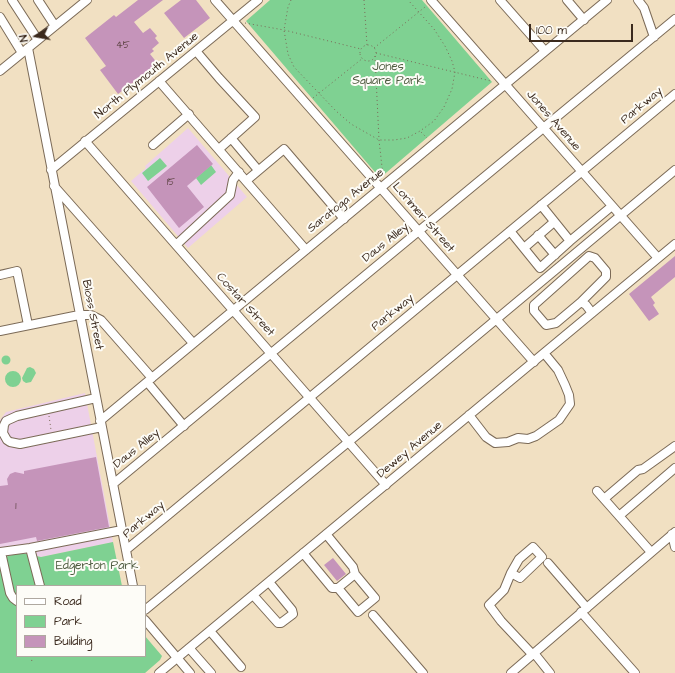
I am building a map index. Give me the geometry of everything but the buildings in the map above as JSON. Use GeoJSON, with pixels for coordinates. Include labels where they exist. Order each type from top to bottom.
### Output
{"type":"FeatureCollection","features":[{"type":"Feature","properties":{"kind":"street"},"geometry":{"type":"LineString","coordinates":[[12,0],[38,40]]}},
{"type":"Feature","properties":{"kind":"street"},"geometry":{"type":"LineString","coordinates":[[38,0],[56,26]]}},
{"type":"Feature","properties":{"kind":"street"},"geometry":{"type":"LineString","coordinates":[[0,71],[87,0]]}},
{"type":"Feature","properties":{"kind":"street","name":"Lorimer Street"},"geometry":{"type":"LineString","coordinates":[[215,0],[534,362]]}},
{"type":"Feature","properties":{"kind":"street","name":"North Plymouth Avenue"},"geometry":{"type":"LineString","coordinates":[[51,170],[258,0]]}},
{"type":"Feature","properties":{"kind":"street"},"geometry":{"type":"LineString","coordinates":[[500,0],[545,51]]}},
{"type":"Feature","properties":{"kind":"street"},"geometry":{"type":"LineString","coordinates":[[567,0],[584,20]]}},
{"type":"Feature","properties":{"kind":"street","name":"Saratoga Avenue"},"geometry":{"type":"LineString","coordinates":[[101,424],[193,343],[381,189],[607,0]]}},
{"type":"Feature","properties":{"kind":"street"},"geometry":{"type":"LineString","coordinates":[[638,0],[644,8],[654,37]]}},
{"type":"Feature","properties":{"kind":"street","name":"Jones Avenue"},"geometry":{"type":"LineString","coordinates":[[431,1],[658,258]]}},
{"type":"Feature","properties":{"kind":"street"},"geometry":{"type":"LineString","coordinates":[[0,17],[25,51]]}},
{"type":"Feature","properties":{"kind":"street","name":"Daus Alley"},"geometry":{"type":"LineString","coordinates":[[113,484],[675,19]]}},
{"type":"Feature","properties":{"kind":"street","name":"Bloss Street"},"geometry":{"type":"LineString","coordinates":[[25,51],[51,170],[133,585]]}},
{"type":"Feature","properties":{"kind":"street"},"geometry":{"type":"LineString","coordinates":[[196,51],[255,117],[219,149]]}},
{"type":"Feature","properties":{"kind":"street"},"geometry":{"type":"LineString","coordinates":[[159,81],[306,250]]}},
{"type":"Feature","properties":{"kind":"street","name":"Parkway"},"geometry":{"type":"LineString","coordinates":[[126,550],[675,94]]}},
{"type":"Feature","properties":{"kind":"street"},"geometry":{"type":"LineString","coordinates":[[153,145],[189,114]]}},
{"type":"Feature","properties":{"kind":"street"},"geometry":{"type":"LineString","coordinates":[[231,138],[258,170]]}},
{"type":"Feature","properties":{"kind":"street","name":"Costar Street"},"geometry":{"type":"LineString","coordinates":[[86,142],[386,485]]}},
{"type":"Feature","properties":{"kind":"street"},"geometry":{"type":"LineString","coordinates":[[246,181],[284,149],[344,219]]}},
{"type":"Feature","properties":{"kind":"street"},"geometry":{"type":"LineString","coordinates":[[146,609],[675,170]]}},
{"type":"Feature","properties":{"kind":"street"},"geometry":{"type":"LineString","coordinates":[[176,245],[230,194],[233,180],[239,172]]}},
{"type":"Feature","properties":{"kind":"street"},"geometry":{"type":"LineString","coordinates":[[54,186],[193,343]]}},
{"type":"Feature","properties":{"kind":"street"},"geometry":{"type":"LineString","coordinates":[[542,205],[570,241]]}},
{"type":"Feature","properties":{"kind":"street"},"geometry":{"type":"LineString","coordinates":[[510,231],[540,268],[612,206]]}},
{"type":"Feature","properties":{"kind":"street"},"geometry":{"type":"LineString","coordinates":[[524,248],[554,222]]}},
{"type":"Feature","properties":{"kind":"street"},"geometry":{"type":"LineString","coordinates":[[538,235],[555,255]]}},
{"type":"Feature","properties":{"kind":"street","name":"Dewey Avenue"},"geometry":{"type":"LineString","coordinates":[[159,673],[675,244]]}},
{"type":"Feature","properties":{"kind":"street"},"geometry":{"type":"LineString","coordinates":[[589,256],[595,258],[606,271],[606,277],[581,302],[556,324],[546,325],[534,310],[534,305],[589,256]]}},
{"type":"Feature","properties":{"kind":"street"},"geometry":{"type":"LineString","coordinates":[[0,275],[17,271],[28,325]]}},
{"type":"Feature","properties":{"kind":"street"},"geometry":{"type":"LineString","coordinates":[[581,302],[586,305],[592,313]]}},
{"type":"Feature","properties":{"kind":"street"},"geometry":{"type":"LineString","coordinates":[[0,331],[79,315],[91,315],[102,320],[150,380],[184,426]]}},
{"type":"Feature","properties":{"kind":"street"},"geometry":{"type":"LineString","coordinates":[[470,415],[486,437],[495,443],[508,442],[518,438],[528,439],[536,436],[559,420],[570,404],[569,395],[566,384],[558,370],[544,353]]}},
{"type":"Feature","properties":{"kind":"street"},"geometry":{"type":"LineString","coordinates":[[96,398],[9,419],[4,425],[2,433],[7,440],[14,444],[52,437],[101,424]]}},
{"type":"Feature","properties":{"kind":"street"},"geometry":{"type":"LineString","coordinates":[[604,499],[638,470],[643,469],[675,446]]}},
{"type":"Feature","properties":{"kind":"street"},"geometry":{"type":"LineString","coordinates":[[619,516],[675,468]]}},
{"type":"Feature","properties":{"kind":"street"},"geometry":{"type":"LineString","coordinates":[[597,491],[651,552]]}},
{"type":"Feature","properties":{"kind":"street"},"geometry":{"type":"LineString","coordinates":[[16,600],[10,593],[0,552],[30,548],[122,530]]}},
{"type":"Feature","properties":{"kind":"street"},"geometry":{"type":"LineString","coordinates":[[511,673],[674,533]]}},
{"type":"Feature","properties":{"kind":"street"},"geometry":{"type":"LineString","coordinates":[[674,533],[675,547]]}},
{"type":"Feature","properties":{"kind":"street"},"geometry":{"type":"LineString","coordinates":[[326,534],[353,567],[355,574],[375,598],[358,612],[338,588]]}},
{"type":"Feature","properties":{"kind":"street"},"geometry":{"type":"LineString","coordinates":[[30,548],[40,585]]}},
{"type":"Feature","properties":{"kind":"street"},"geometry":{"type":"LineString","coordinates":[[303,553],[332,588],[338,588],[355,574]]}},
{"type":"Feature","properties":{"kind":"street"},"geometry":{"type":"LineString","coordinates":[[548,563],[635,673]]}},
{"type":"Feature","properties":{"kind":"street"},"geometry":{"type":"LineString","coordinates":[[511,573],[504,590],[490,605],[501,620],[550,673]]}},
{"type":"Feature","properties":{"kind":"street"},"geometry":{"type":"LineString","coordinates":[[253,595],[278,623],[281,623],[293,614],[292,610],[269,582]]}},
{"type":"Feature","properties":{"kind":"street"},"geometry":{"type":"LineString","coordinates":[[373,615],[423,673]]}},
{"type":"Feature","properties":{"kind":"street"},"geometry":{"type":"LineString","coordinates":[[146,621],[190,673]]}},
{"type":"Feature","properties":{"kind":"street"},"geometry":{"type":"LineString","coordinates":[[210,631],[241,667]]}},
{"type":"Feature","properties":{"kind":"street"},"geometry":{"type":"LineString","coordinates":[[189,648],[211,673]]}},
{"type":"Feature","properties":{"kind":"path"},"geometry":{"type":"LineString","coordinates":[[291,0],[288,6],[284,30],[288,54],[294,67],[351,124],[379,140],[407,138],[420,131],[434,121],[444,108],[452,89],[455,72],[445,46],[434,29],[408,0]]}},
{"type":"Feature","properties":{"kind":"path"},"geometry":{"type":"LineString","coordinates":[[364,0],[367,45]]}},
{"type":"Feature","properties":{"kind":"path"},"geometry":{"type":"LineString","coordinates":[[374,48],[431,1]]}},
{"type":"Feature","properties":{"kind":"path"},"geometry":{"type":"LineString","coordinates":[[233,20],[284,30],[361,50]]}},
{"type":"Feature","properties":{"kind":"path"},"geometry":{"type":"LineString","coordinates":[[361,50],[367,45]]}},
{"type":"Feature","properties":{"kind":"path"},"geometry":{"type":"LineString","coordinates":[[367,45],[374,48],[376,53],[379,140],[383,175],[381,189]]}},
{"type":"Feature","properties":{"kind":"path"},"geometry":{"type":"LineString","coordinates":[[361,50],[360,54],[363,58],[369,60],[375,56]]}},
{"type":"Feature","properties":{"kind":"path"},"geometry":{"type":"LineString","coordinates":[[376,53],[491,81]]}},
{"type":"Feature","properties":{"kind":"path"},"geometry":{"type":"LineString","coordinates":[[306,104],[363,58]]}},
{"type":"Feature","properties":{"kind":"path"},"geometry":{"type":"LineString","coordinates":[[420,131],[434,144]]}},
{"type":"Feature","properties":{"kind":"path"},"geometry":{"type":"LineString","coordinates":[[47,409],[52,437]]}},
{"type":"Feature","properties":{"kind":"path"},"geometry":{"type":"LineString","coordinates":[[31,657],[32,662]]}},
{"type":"Feature","properties":{"kind":"shaded area"},"geometry":{"type":"Polygon","coordinates":[[[188,128],[247,197],[188,248],[131,181],[146,168],[145,166],[188,128]]]}},
{"type":"Feature","properties":{"kind":"shaded area"},"geometry":{"type":"Polygon","coordinates":[[[85,393],[113,542],[41,557],[21,553],[0,558],[0,420],[6,412],[85,393]]]}},
{"type":"Feature","properties":{"kind":"green space","name":"Jones Square Park"},"geometry":{"type":"Polygon","coordinates":[[[270,0],[422,0],[492,82],[380,178],[246,21],[270,0]]]}},
{"type":"Feature","properties":{"kind":"green space"},"geometry":{"type":"Polygon","coordinates":[[[160,158],[167,166],[148,181],[142,173],[160,158]]]}},
{"type":"Feature","properties":{"kind":"green space"},"geometry":{"type":"Polygon","coordinates":[[[211,165],[216,172],[201,185],[196,178],[211,165]]]}},
{"type":"Feature","properties":{"kind":"green space"},"geometry":{"type":"Polygon","coordinates":[[[6,355],[11,360],[6,365],[1,360],[6,355]]]}},
{"type":"Feature","properties":{"kind":"green space"},"geometry":{"type":"Polygon","coordinates":[[[30,367],[34,369],[36,373],[31,382],[26,383],[22,378],[27,368],[30,367]]]}},
{"type":"Feature","properties":{"kind":"green space"},"geometry":{"type":"Polygon","coordinates":[[[13,371],[19,373],[21,379],[19,385],[13,387],[7,385],[5,379],[7,373],[13,371]]]}},
{"type":"Feature","properties":{"kind":"green space","name":"Edgerton Park"},"geometry":{"type":"Polygon","coordinates":[[[113,542],[122,585],[16,585],[16,657],[146,657],[146,637],[162,656],[160,660],[145,673],[0,673],[0,558],[21,553],[41,557],[113,542]]]}}]}
